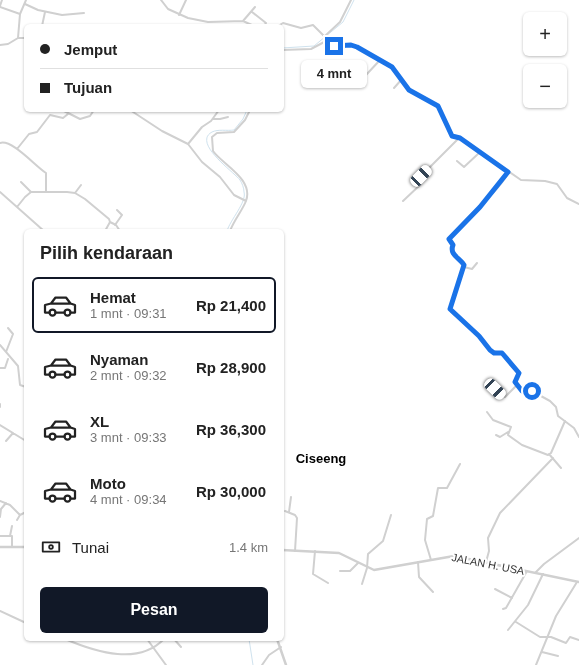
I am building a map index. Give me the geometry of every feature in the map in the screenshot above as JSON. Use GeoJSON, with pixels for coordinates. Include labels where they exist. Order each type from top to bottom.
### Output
{"type":"FeatureCollection","features":[{"type":"Feature","properties":{"kind":"street"},"geometry":{"type":"LineString","coordinates":[[2,0],[0,6],[20,14]]}},
{"type":"Feature","properties":{"kind":"street"},"geometry":{"type":"LineString","coordinates":[[18,38],[20,14],[26,0]]}},
{"type":"Feature","properties":{"kind":"street"},"geometry":{"type":"LineString","coordinates":[[161,0],[168,9],[191,19],[208,22],[243,21],[250,24]]}},
{"type":"Feature","properties":{"kind":"street"},"geometry":{"type":"LineString","coordinates":[[179,15],[186,0]]}},
{"type":"Feature","properties":{"kind":"street"},"geometry":{"type":"LineString","coordinates":[[325,36],[340,22],[351,0]]}},
{"type":"Feature","properties":{"kind":"street"},"geometry":{"type":"LineString","coordinates":[[25,4],[45,12],[68,15],[84,13]]}},
{"type":"Feature","properties":{"kind":"street"},"geometry":{"type":"LineString","coordinates":[[243,21],[255,7]]}},
{"type":"Feature","properties":{"kind":"street"},"geometry":{"type":"LineString","coordinates":[[42,24],[45,12]]}},
{"type":"Feature","properties":{"kind":"street"},"geometry":{"type":"LineString","coordinates":[[252,12],[263,24]]}},
{"type":"Feature","properties":{"kind":"street"},"geometry":{"type":"LineString","coordinates":[[265,24],[268,20]]}},
{"type":"Feature","properties":{"kind":"street"},"geometry":{"type":"LineString","coordinates":[[281,24],[283,23],[301,28],[313,25],[334,46],[351,45],[357,47],[392,67],[409,90],[438,106],[452,136],[458,138],[521,180],[544,180],[557,184],[567,198],[579,204]]}},
{"type":"Feature","properties":{"kind":"street"},"geometry":{"type":"LineString","coordinates":[[0,46],[8,44],[18,38],[24,38]]}},
{"type":"Feature","properties":{"kind":"street"},"geometry":{"type":"LineString","coordinates":[[284,50],[311,49],[328,40]]}},
{"type":"Feature","properties":{"kind":"street"},"geometry":{"type":"LineString","coordinates":[[366,74],[380,60]]}},
{"type":"Feature","properties":{"kind":"street"},"geometry":{"type":"LineString","coordinates":[[394,88],[402,79]]}},
{"type":"Feature","properties":{"kind":"street"},"geometry":{"type":"LineString","coordinates":[[65,112],[81,119],[90,116],[93,112]]}},
{"type":"Feature","properties":{"kind":"street"},"geometry":{"type":"LineString","coordinates":[[133,112],[162,131],[188,144],[202,162],[220,177],[234,195],[246,200]]}},
{"type":"Feature","properties":{"kind":"street"},"geometry":{"type":"LineString","coordinates":[[188,144],[202,127],[218,112]]}},
{"type":"Feature","properties":{"kind":"street"},"geometry":{"type":"LineString","coordinates":[[231,229],[246,200],[247,193],[244,183],[234,171],[215,154],[212,144],[212,137],[214,134],[234,132],[245,120],[249,112]]}},
{"type":"Feature","properties":{"kind":"street"},"geometry":{"type":"LineString","coordinates":[[17,149],[29,134],[37,132],[50,115],[63,118],[68,114]]}},
{"type":"Feature","properties":{"kind":"street"},"geometry":{"type":"LineString","coordinates":[[213,118],[220,119],[228,117]]}},
{"type":"Feature","properties":{"kind":"street"},"geometry":{"type":"LineString","coordinates":[[404,200],[421,184],[421,176],[458,138]]}},
{"type":"Feature","properties":{"kind":"street"},"geometry":{"type":"LineString","coordinates":[[0,142],[6,142],[17,149],[46,173],[46,192]]}},
{"type":"Feature","properties":{"kind":"street"},"geometry":{"type":"LineString","coordinates":[[457,161],[464,166],[479,153]]}},
{"type":"Feature","properties":{"kind":"street"},"geometry":{"type":"LineString","coordinates":[[508,172],[480,207],[449,239],[453,245],[452,252],[462,262],[464,267],[451,304],[451,312],[479,336],[490,350],[503,354],[519,373],[515,381],[517,385],[524,392],[530,390],[550,401],[556,407],[558,416],[574,428],[579,437]]}},
{"type":"Feature","properties":{"kind":"street"},"geometry":{"type":"LineString","coordinates":[[21,182],[32,192]]}},
{"type":"Feature","properties":{"kind":"street"},"geometry":{"type":"LineString","coordinates":[[75,193],[81,184]]}},
{"type":"Feature","properties":{"kind":"street"},"geometry":{"type":"LineString","coordinates":[[0,192],[42,229]]}},
{"type":"Feature","properties":{"kind":"street"},"geometry":{"type":"LineString","coordinates":[[17,208],[25,197],[32,192],[75,193],[108,217],[110,222],[118,229]]}},
{"type":"Feature","properties":{"kind":"street"},"geometry":{"type":"LineString","coordinates":[[115,225],[122,215],[117,210]]}},
{"type":"Feature","properties":{"kind":"street"},"geometry":{"type":"LineString","coordinates":[[106,229],[110,222]]}},
{"type":"Feature","properties":{"kind":"street"},"geometry":{"type":"LineString","coordinates":[[464,267],[472,269],[477,263]]}},
{"type":"Feature","properties":{"kind":"street"},"geometry":{"type":"LineString","coordinates":[[6,352],[13,334],[8,328]]}},
{"type":"Feature","properties":{"kind":"street"},"geometry":{"type":"LineString","coordinates":[[0,345],[18,366],[20,385],[24,386]]}},
{"type":"Feature","properties":{"kind":"street"},"geometry":{"type":"LineString","coordinates":[[0,368],[5,368],[8,359]]}},
{"type":"Feature","properties":{"kind":"street"},"geometry":{"type":"LineString","coordinates":[[495,389],[505,397],[517,385]]}},
{"type":"Feature","properties":{"kind":"street"},"geometry":{"type":"LineString","coordinates":[[487,412],[493,420],[511,427],[508,432],[500,437],[496,436]]}},
{"type":"Feature","properties":{"kind":"street"},"geometry":{"type":"LineString","coordinates":[[549,454],[565,421]]}},
{"type":"Feature","properties":{"kind":"street"},"geometry":{"type":"LineString","coordinates":[[0,425],[24,440]]}},
{"type":"Feature","properties":{"kind":"street"},"geometry":{"type":"LineString","coordinates":[[508,432],[508,435],[522,445],[549,454],[561,468]]}},
{"type":"Feature","properties":{"kind":"street"},"geometry":{"type":"LineString","coordinates":[[6,441],[13,433]]}},
{"type":"Feature","properties":{"kind":"street"},"geometry":{"type":"LineString","coordinates":[[486,562],[489,551],[489,534],[500,513],[553,458]]}},
{"type":"Feature","properties":{"kind":"street"},"geometry":{"type":"LineString","coordinates":[[430,560],[425,540],[427,519],[433,516],[438,488],[447,488],[460,464]]}},
{"type":"Feature","properties":{"kind":"street"},"geometry":{"type":"LineString","coordinates":[[289,512],[291,496]]}},
{"type":"Feature","properties":{"kind":"street"},"geometry":{"type":"LineString","coordinates":[[0,501],[6,503],[20,515]]}},
{"type":"Feature","properties":{"kind":"street"},"geometry":{"type":"LineString","coordinates":[[0,517],[1,509],[6,503]]}},
{"type":"Feature","properties":{"kind":"street"},"geometry":{"type":"LineString","coordinates":[[286,511],[297,518],[295,551]]}},
{"type":"Feature","properties":{"kind":"street"},"geometry":{"type":"LineString","coordinates":[[17,520],[20,515],[24,513]]}},
{"type":"Feature","properties":{"kind":"street"},"geometry":{"type":"LineString","coordinates":[[362,584],[367,568],[368,554],[383,540],[391,515]]}},
{"type":"Feature","properties":{"kind":"street"},"geometry":{"type":"LineString","coordinates":[[12,526],[10,536],[12,537],[12,547]]}},
{"type":"Feature","properties":{"kind":"street"},"geometry":{"type":"LineString","coordinates":[[0,536],[10,536]]}},
{"type":"Feature","properties":{"kind":"street"},"geometry":{"type":"LineString","coordinates":[[535,573],[544,564],[579,538]]}},
{"type":"Feature","properties":{"kind":"street"},"geometry":{"type":"LineString","coordinates":[[0,547],[24,546]]}},
{"type":"Feature","properties":{"kind":"street","name":"JALAN H. USA"},"geometry":{"type":"LineString","coordinates":[[284,550],[339,553],[367,568],[384,570],[454,556],[578,582]]}},
{"type":"Feature","properties":{"kind":"street"},"geometry":{"type":"LineString","coordinates":[[315,552],[312,574],[328,583]]}},
{"type":"Feature","properties":{"kind":"street"},"geometry":{"type":"LineString","coordinates":[[418,562],[419,577],[432,592]]}},
{"type":"Feature","properties":{"kind":"street"},"geometry":{"type":"LineString","coordinates":[[340,571],[350,571],[358,563]]}},
{"type":"Feature","properties":{"kind":"street"},"geometry":{"type":"LineString","coordinates":[[503,609],[506,608],[527,571]]}},
{"type":"Feature","properties":{"kind":"street"},"geometry":{"type":"LineString","coordinates":[[508,630],[516,622],[528,605],[543,574]]}},
{"type":"Feature","properties":{"kind":"street"},"geometry":{"type":"LineString","coordinates":[[536,665],[556,616],[578,582]]}},
{"type":"Feature","properties":{"kind":"street"},"geometry":{"type":"LineString","coordinates":[[495,589],[512,598]]}},
{"type":"Feature","properties":{"kind":"street"},"geometry":{"type":"LineString","coordinates":[[0,611],[24,622]]}},
{"type":"Feature","properties":{"kind":"street"},"geometry":{"type":"LineString","coordinates":[[516,622],[540,637],[548,637],[566,643],[570,637],[579,640]]}},
{"type":"Feature","properties":{"kind":"street"},"geometry":{"type":"LineString","coordinates":[[70,641],[105,656]]}},
{"type":"Feature","properties":{"kind":"street"},"geometry":{"type":"LineString","coordinates":[[148,641],[166,665]]}},
{"type":"Feature","properties":{"kind":"street"},"geometry":{"type":"LineString","coordinates":[[155,651],[162,641]]}},
{"type":"Feature","properties":{"kind":"street"},"geometry":{"type":"LineString","coordinates":[[176,641],[181,647]]}},
{"type":"Feature","properties":{"kind":"street"},"geometry":{"type":"LineString","coordinates":[[278,641],[286,665]]}},
{"type":"Feature","properties":{"kind":"street"},"geometry":{"type":"LineString","coordinates":[[262,665],[270,655],[281,648]]}},
{"type":"Feature","properties":{"kind":"street"},"geometry":{"type":"LineString","coordinates":[[542,652],[558,656]]}},
{"type":"Feature","properties":{"kind":"waterway"},"geometry":{"type":"LineString","coordinates":[[284,48],[314,46],[343,22],[354,0]]}},
{"type":"Feature","properties":{"kind":"waterway"},"geometry":{"type":"LineString","coordinates":[[228,229],[241,206],[244,196],[244,189],[240,180],[210,150],[207,143],[207,137],[214,131],[234,130],[243,119],[246,112]]}},
{"type":"Feature","properties":{"kind":"waterway"},"geometry":{"type":"LineString","coordinates":[[249,641],[253,665]]}},
{"type":"Feature","properties":{"kind":"district","name":"Ciseeng"},"geometry":{"type":"Point","coordinates":[321,458]}},
{"type":"Feature","properties":{"kind":"route"},"geometry":{"type":"LineString","coordinates":[[334,46],[351,45],[357,47],[394,68],[409,90],[440,107],[450,134],[453,137],[460,138],[472,148],[508,172],[501,184],[449,239],[453,245],[451,250],[453,254],[464,264],[450,309],[451,312],[467,327],[479,336],[490,350],[494,353],[503,354],[519,373],[515,382],[522,391],[532,391]]}}]}
